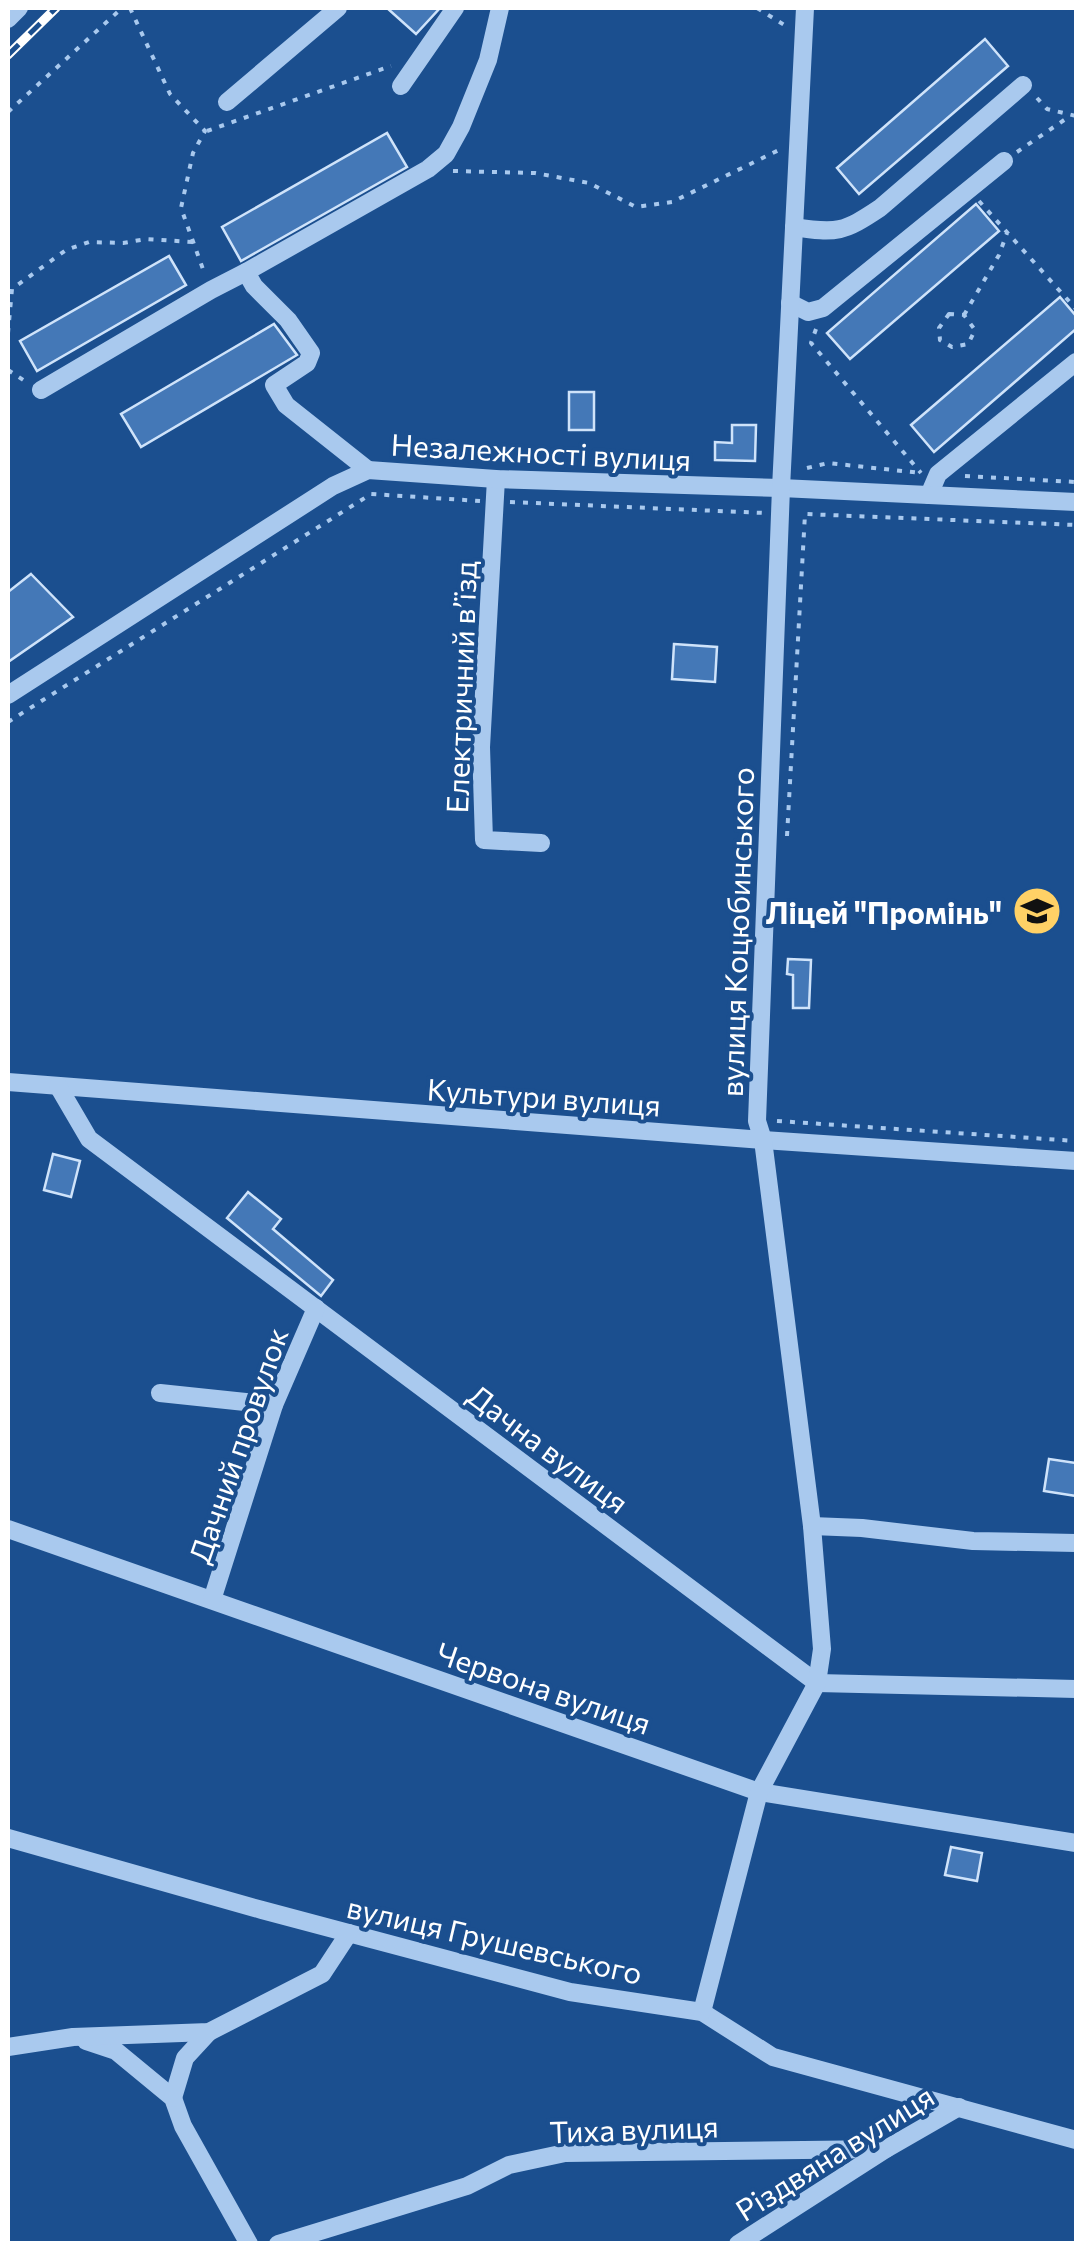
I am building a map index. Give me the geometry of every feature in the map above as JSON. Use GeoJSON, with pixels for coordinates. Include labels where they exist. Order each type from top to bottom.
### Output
{"type":"FeatureCollection","features":[{"type":"Feature","properties":{"kind":"street"},"geometry":{"type":"LineString","coordinates":[[8,19],[19,8]]}},
{"type":"Feature","properties":{"kind":"street"},"geometry":{"type":"LineString","coordinates":[[227,102],[338,8]]}},
{"type":"Feature","properties":{"kind":"street"},"geometry":{"type":"LineString","coordinates":[[401,86],[455,8]]}},
{"type":"Feature","properties":{"kind":"street"},"geometry":{"type":"LineString","coordinates":[[41,390],[428,169],[446,154],[461,127],[488,60],[500,8]]}},
{"type":"Feature","properties":{"kind":"street","name":"вулиця Коцюбинського"},"geometry":{"type":"LineString","coordinates":[[702,2012],[759,1792],[817,1684],[822,1649],[812,1526],[756,1093],[805,8]]}},
{"type":"Feature","properties":{"kind":"street"},"geometry":{"type":"LineString","coordinates":[[794,227],[839,232],[858,223],[1023,86]]}},
{"type":"Feature","properties":{"kind":"street"},"geometry":{"type":"LineString","coordinates":[[790,303],[808,312],[823,308],[1004,161]]}},
{"type":"Feature","properties":{"kind":"street"},"geometry":{"type":"LineString","coordinates":[[246,272],[254,286],[288,320],[310,353],[307,363],[274,385],[286,406],[368,470]]}},
{"type":"Feature","properties":{"kind":"street"},"geometry":{"type":"LineString","coordinates":[[930,495],[938,474],[1076,362]]}},
{"type":"Feature","properties":{"kind":"street","name":"Незалежності вулиця"},"geometry":{"type":"LineString","coordinates":[[8,695],[333,486],[368,470],[496,479],[1076,502]]}},
{"type":"Feature","properties":{"kind":"street","name":"Електричний в’їзд"},"geometry":{"type":"LineString","coordinates":[[496,479],[481,747],[484,840],[541,843]]}},
{"type":"Feature","properties":{"kind":"street","name":"Культури вулиця"},"geometry":{"type":"LineString","coordinates":[[8,1082],[1076,1161]]}},
{"type":"Feature","properties":{"kind":"street","name":"Дачна вулиця"},"geometry":{"type":"LineString","coordinates":[[58,1086],[89,1139],[817,1684]]}},
{"type":"Feature","properties":{"kind":"street","name":"Дачний провулок"},"geometry":{"type":"LineString","coordinates":[[212,1600],[274,1405],[316,1308]]}},
{"type":"Feature","properties":{"kind":"street"},"geometry":{"type":"LineString","coordinates":[[160,1393],[274,1405]]}},
{"type":"Feature","properties":{"kind":"street"},"geometry":{"type":"LineString","coordinates":[[812,1526],[973,1541],[1076,1543]]}},
{"type":"Feature","properties":{"kind":"street","name":"Червона вулиця"},"geometry":{"type":"LineString","coordinates":[[8,1530],[759,1792],[1076,1842]]}},
{"type":"Feature","properties":{"kind":"street"},"geometry":{"type":"LineString","coordinates":[[817,1684],[1076,1689]]}},
{"type":"Feature","properties":{"kind":"street","name":"вулиця Грушевського"},"geometry":{"type":"LineString","coordinates":[[8,1838],[570,1992],[702,2012],[773,2057],[1076,2140]]}},
{"type":"Feature","properties":{"kind":"street"},"geometry":{"type":"LineString","coordinates":[[173,2098],[185,2058],[209,2032],[322,1974],[349,1933]]}},
{"type":"Feature","properties":{"kind":"street"},"geometry":{"type":"LineString","coordinates":[[8,2047],[73,2037],[209,2032]]}},
{"type":"Feature","properties":{"kind":"street"},"geometry":{"type":"LineString","coordinates":[[73,2037],[116,2050],[173,2098],[183,2126],[249,2244]]}},
{"type":"Feature","properties":{"kind":"street","name":"Різдвяна вулиця"},"geometry":{"type":"LineString","coordinates":[[738,2244],[886,2149],[959,2108]]}},
{"type":"Feature","properties":{"kind":"street","name":"Тиха вулиця"},"geometry":{"type":"LineString","coordinates":[[278,2244],[468,2186],[509,2165],[565,2153],[886,2149]]}},
{"type":"Feature","properties":{"kind":"path"},"geometry":{"type":"LineString","coordinates":[[8,112],[122,8]]}},
{"type":"Feature","properties":{"kind":"path"},"geometry":{"type":"LineString","coordinates":[[130,8],[170,94],[205,132]]}},
{"type":"Feature","properties":{"kind":"path"},"geometry":{"type":"LineString","coordinates":[[757,8],[790,29]]}},
{"type":"Feature","properties":{"kind":"path"},"geometry":{"type":"LineString","coordinates":[[211,290],[181,208],[194,153],[205,132],[420,56]]}},
{"type":"Feature","properties":{"kind":"path"},"geometry":{"type":"LineString","coordinates":[[1023,86],[1048,109],[1074,116]]}},
{"type":"Feature","properties":{"kind":"path"},"geometry":{"type":"LineString","coordinates":[[1004,161],[1074,116]]}},
{"type":"Feature","properties":{"kind":"path"},"geometry":{"type":"LineString","coordinates":[[428,169],[535,172],[589,184],[636,207],[672,202],[798,140]]}},
{"type":"Feature","properties":{"kind":"path"},"geometry":{"type":"LineString","coordinates":[[969,189],[1076,309]]}},
{"type":"Feature","properties":{"kind":"path"},"geometry":{"type":"LineString","coordinates":[[964,316],[1000,256],[1007,233]]}},
{"type":"Feature","properties":{"kind":"path"},"geometry":{"type":"LineString","coordinates":[[8,334],[12,288],[66,250],[88,242],[193,242]]}},
{"type":"Feature","properties":{"kind":"path"},"geometry":{"type":"LineString","coordinates":[[823,308],[811,343],[921,473]]}},
{"type":"Feature","properties":{"kind":"path"},"geometry":{"type":"LineString","coordinates":[[949,314],[964,316],[975,330],[968,344],[952,347],[940,340],[939,328],[949,314]]}},
{"type":"Feature","properties":{"kind":"path"},"geometry":{"type":"LineString","coordinates":[[8,722],[371,494],[1076,525]]}},
{"type":"Feature","properties":{"kind":"path"},"geometry":{"type":"LineString","coordinates":[[787,846],[805,514]]}},
{"type":"Feature","properties":{"kind":"path"},"geometry":{"type":"LineString","coordinates":[[772,1121],[1076,1141]]}},
{"type":"Feature","properties":{"kind":"building"},"geometry":{"type":"Polygon","coordinates":[[[387,8],[440,8],[416,34],[387,8]]]}},
{"type":"Feature","properties":{"kind":"building"},"geometry":{"type":"Polygon","coordinates":[[[985,39],[1008,66],[859,194],[837,168],[985,39]]]}},
{"type":"Feature","properties":{"kind":"building"},"geometry":{"type":"Polygon","coordinates":[[[387,133],[407,167],[241,261],[222,227],[387,133]]]}},
{"type":"Feature","properties":{"kind":"building"},"geometry":{"type":"Polygon","coordinates":[[[976,204],[999,231],[850,359],[827,333],[976,204]]]}},
{"type":"Feature","properties":{"kind":"building"},"geometry":{"type":"Polygon","coordinates":[[[169,256],[186,285],[37,371],[20,341],[169,256]]]}},
{"type":"Feature","properties":{"kind":"building"},"geometry":{"type":"Polygon","coordinates":[[[1060,297],[1076,316],[1076,329],[934,452],[911,425],[1060,297]]]}},
{"type":"Feature","properties":{"kind":"building"},"geometry":{"type":"Polygon","coordinates":[[[274,324],[297,355],[141,447],[121,414],[274,324]]]}},
{"type":"Feature","properties":{"kind":"building"},"geometry":{"type":"Polygon","coordinates":[[[569,392],[594,392],[594,430],[569,430],[569,392]]]}},
{"type":"Feature","properties":{"kind":"building"},"geometry":{"type":"Polygon","coordinates":[[[732,425],[756,425],[755,461],[715,460],[715,442],[732,443],[732,425]]]}},
{"type":"Feature","properties":{"kind":"building"},"geometry":{"type":"Polygon","coordinates":[[[31,574],[73,617],[8,662],[8,592],[31,574]]]}},
{"type":"Feature","properties":{"kind":"building"},"geometry":{"type":"Polygon","coordinates":[[[674,644],[717,647],[715,682],[672,679],[674,644]]]}},
{"type":"Feature","properties":{"kind":"building"},"geometry":{"type":"Polygon","coordinates":[[[788,959],[811,960],[809,1008],[793,1008],[793,975],[787,974],[788,959]]]}},
{"type":"Feature","properties":{"kind":"building"},"geometry":{"type":"Polygon","coordinates":[[[53,1154],[80,1161],[71,1197],[44,1190],[53,1154]]]}},
{"type":"Feature","properties":{"kind":"building"},"geometry":{"type":"Polygon","coordinates":[[[248,1192],[281,1219],[273,1229],[333,1280],[321,1296],[227,1218],[248,1192]]]}},
{"type":"Feature","properties":{"kind":"building"},"geometry":{"type":"Polygon","coordinates":[[[1049,1459],[1076,1463],[1076,1496],[1044,1491],[1049,1459]]]}},
{"type":"Feature","properties":{"kind":"building"},"geometry":{"type":"Polygon","coordinates":[[[951,1847],[982,1853],[977,1881],[945,1875],[951,1847]]]}},
{"type":"Feature","properties":{"kind":"railway"},"geometry":{"type":"LineString","coordinates":[[8,55],[56,8]]}},
{"type":"Feature","properties":{"kind":"place","name":"Ліцей \"Промінь\""},"geometry":{"type":"Point","coordinates":[1037,911]}}]}
